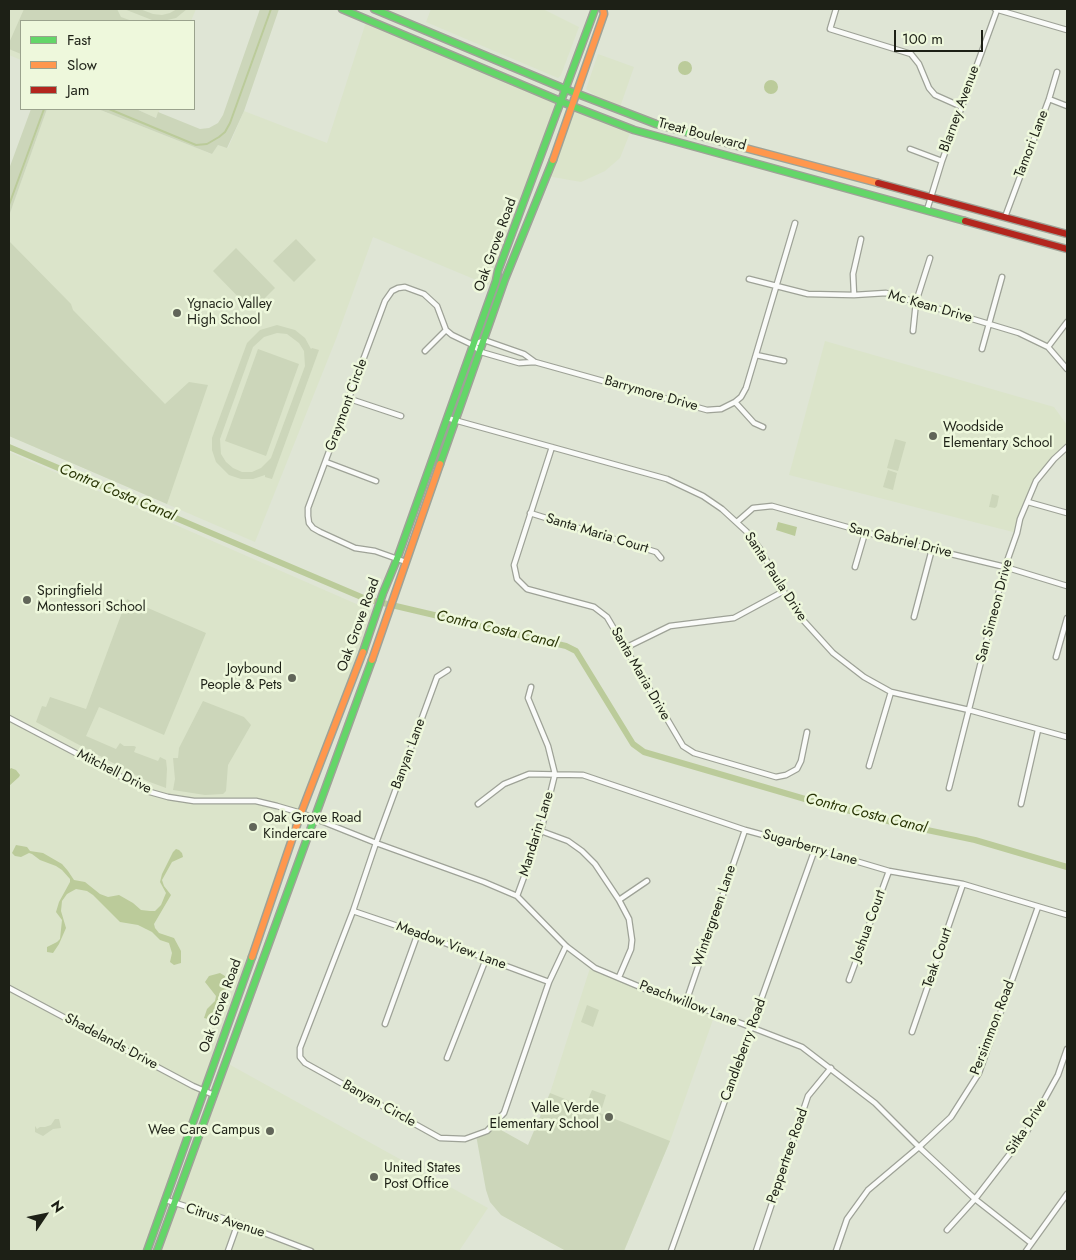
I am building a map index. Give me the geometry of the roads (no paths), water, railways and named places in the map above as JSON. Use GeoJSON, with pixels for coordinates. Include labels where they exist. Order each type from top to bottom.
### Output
{"type":"FeatureCollection","features":[{"type":"Feature","properties":{"kind":"main road","name":"Treat Boulevard"},"geometry":{"type":"LineString","coordinates":[[342,9],[561,102],[634,130],[1067,248]]}},
{"type":"Feature","properties":{"kind":"main road","name":"Treat Boulevard"},"geometry":{"type":"LineString","coordinates":[[374,9],[576,94],[656,124],[1067,234]]}},
{"type":"Feature","properties":{"kind":"main road","name":"Oak Grove Road"},"geometry":{"type":"LineString","coordinates":[[147,1251],[226,1032],[301,813],[376,617],[382,596],[448,418],[498,271],[595,9]]}},
{"type":"Feature","properties":{"kind":"main road","name":"Oak Grove Road"},"geometry":{"type":"LineString","coordinates":[[157,1251],[394,598],[505,279],[547,176],[604,14],[603,9]]}},
{"type":"Feature","properties":{"kind":"main road"},"geometry":{"type":"LineString","coordinates":[[374,652],[370,644],[378,621],[376,617]]}},
{"type":"Feature","properties":{"kind":"street"},"geometry":{"type":"LineString","coordinates":[[836,9],[830,29],[911,54],[919,64],[929,88],[935,95],[962,107]]}},
{"type":"Feature","properties":{"kind":"street"},"geometry":{"type":"LineString","coordinates":[[995,9],[1067,30]]}},
{"type":"Feature","properties":{"kind":"street","name":"Blarney Avenue"},"geometry":{"type":"LineString","coordinates":[[926,210],[995,9]]}},
{"type":"Feature","properties":{"kind":"street","name":"Tamori Lane"},"geometry":{"type":"LineString","coordinates":[[1005,217],[1049,99],[1057,72]]}},
{"type":"Feature","properties":{"kind":"street"},"geometry":{"type":"LineString","coordinates":[[1049,99],[1067,106]]}},
{"type":"Feature","properties":{"kind":"street"},"geometry":{"type":"LineString","coordinates":[[910,149],[942,161]]}},
{"type":"Feature","properties":{"kind":"street"},"geometry":{"type":"LineString","coordinates":[[763,427],[754,423],[735,402],[741,397],[746,388],[795,223]]}},
{"type":"Feature","properties":{"kind":"street"},"geometry":{"type":"LineString","coordinates":[[854,295],[853,274],[861,239]]}},
{"type":"Feature","properties":{"kind":"street"},"geometry":{"type":"LineString","coordinates":[[913,331],[916,302],[930,258]]}},
{"type":"Feature","properties":{"kind":"street"},"geometry":{"type":"LineString","coordinates":[[982,349],[1002,277]]}},
{"type":"Feature","properties":{"kind":"street","name":"Mc Kean Drive"},"geometry":{"type":"LineString","coordinates":[[749,278],[808,294],[854,295],[886,293],[1020,332],[1048,347],[1067,369]]}},
{"type":"Feature","properties":{"kind":"street","name":"Graymont Circle"},"geometry":{"type":"LineString","coordinates":[[406,562],[375,551],[355,548],[313,528],[308,516],[308,508],[385,301],[392,291],[405,287],[424,294],[437,306],[446,330]]}},
{"type":"Feature","properties":{"kind":"street"},"geometry":{"type":"LineString","coordinates":[[1048,347],[1067,322]]}},
{"type":"Feature","properties":{"kind":"street"},"geometry":{"type":"LineString","coordinates":[[425,351],[446,330],[473,346],[484,340]]}},
{"type":"Feature","properties":{"kind":"street","name":"Barrymore Drive"},"geometry":{"type":"LineString","coordinates":[[484,340],[524,354],[535,362]]}},
{"type":"Feature","properties":{"kind":"street","name":"Barrymore Drive"},"geometry":{"type":"LineString","coordinates":[[473,346],[480,352],[519,363],[535,362],[707,410],[721,409],[735,402]]}},
{"type":"Feature","properties":{"kind":"street"},"geometry":{"type":"LineString","coordinates":[[756,355],[784,361]]}},
{"type":"Feature","properties":{"kind":"street"},"geometry":{"type":"LineString","coordinates":[[350,399],[401,416]]}},
{"type":"Feature","properties":{"kind":"street","name":"Santa Paula Drive"},"geometry":{"type":"LineString","coordinates":[[448,418],[668,479],[703,496],[737,522],[760,549],[803,620],[833,653],[864,677],[891,692],[969,710],[1067,737]]}},
{"type":"Feature","properties":{"kind":"street","name":"Santa Maria Drive"},"geometry":{"type":"LineString","coordinates":[[552,447],[514,565],[516,579],[527,589],[594,607],[607,617],[683,746],[694,753],[776,777],[797,769],[801,760],[807,732]]}},
{"type":"Feature","properties":{"kind":"street","name":"San Simeon Drive"},"geometry":{"type":"LineString","coordinates":[[948,788],[1005,568],[1020,519],[1036,481],[1054,458],[1067,447]]}},
{"type":"Feature","properties":{"kind":"street"},"geometry":{"type":"LineString","coordinates":[[326,462],[376,481]]}},
{"type":"Feature","properties":{"kind":"street"},"geometry":{"type":"LineString","coordinates":[[1028,502],[1067,513]]}},
{"type":"Feature","properties":{"kind":"street","name":"San Gabriel Drive"},"geometry":{"type":"LineString","coordinates":[[737,522],[753,508],[772,506],[864,533],[1005,568],[1067,586]]}},
{"type":"Feature","properties":{"kind":"street","name":"Santa Maria Court"},"geometry":{"type":"LineString","coordinates":[[530,513],[656,552],[661,558]]}},
{"type":"Feature","properties":{"kind":"street"},"geometry":{"type":"LineString","coordinates":[[855,567],[864,533]]}},
{"type":"Feature","properties":{"kind":"street"},"geometry":{"type":"LineString","coordinates":[[914,618],[932,549]]}},
{"type":"Feature","properties":{"kind":"street"},"geometry":{"type":"LineString","coordinates":[[625,648],[670,626],[734,618],[784,591]]}},
{"type":"Feature","properties":{"kind":"street"},"geometry":{"type":"LineString","coordinates":[[1056,657],[1067,618]]}},
{"type":"Feature","properties":{"kind":"street","name":"Banyan Lane"},"geometry":{"type":"LineString","coordinates":[[376,843],[437,677],[448,670]]}},
{"type":"Feature","properties":{"kind":"street","name":"Mandarin Lane"},"geometry":{"type":"LineString","coordinates":[[517,896],[541,831],[555,774],[548,746],[528,698],[531,687]]}},
{"type":"Feature","properties":{"kind":"street"},"geometry":{"type":"LineString","coordinates":[[869,766],[891,692]]}},
{"type":"Feature","properties":{"kind":"street","name":"Mitchell Drive"},"geometry":{"type":"LineString","coordinates":[[9,718],[150,792],[194,801],[256,801],[314,818]]}},
{"type":"Feature","properties":{"kind":"street"},"geometry":{"type":"LineString","coordinates":[[1021,804],[1038,730]]}},
{"type":"Feature","properties":{"kind":"street","name":"Sugarberry Lane"},"geometry":{"type":"LineString","coordinates":[[478,804],[504,784],[529,774],[583,775],[744,830],[889,871],[963,884],[1067,915]]}},
{"type":"Feature","properties":{"kind":"street","name":"Peachwillow Lane"},"geometry":{"type":"LineString","coordinates":[[314,818],[517,896],[566,946],[595,968],[752,1029],[802,1046],[875,1102],[919,1147],[975,1199],[1031,1243]]}},
{"type":"Feature","properties":{"kind":"street","name":"Wintergreen Lane"},"geometry":{"type":"LineString","coordinates":[[686,1002],[744,830]]}},
{"type":"Feature","properties":{"kind":"street"},"geometry":{"type":"LineString","coordinates":[[541,831],[568,841],[582,851],[594,864],[620,900],[629,919],[632,940],[631,949],[619,977]]}},
{"type":"Feature","properties":{"kind":"street","name":"Banyan Circle"},"geometry":{"type":"LineString","coordinates":[[376,843],[353,912],[300,1048],[300,1057],[306,1063],[440,1138],[465,1139],[487,1131],[504,1113],[549,982],[566,946]]}},
{"type":"Feature","properties":{"kind":"street","name":"Candleberry Road"},"geometry":{"type":"LineString","coordinates":[[671,1251],[815,849]]}},
{"type":"Feature","properties":{"kind":"street","name":"Joshua Court"},"geometry":{"type":"LineString","coordinates":[[850,980],[889,871]]}},
{"type":"Feature","properties":{"kind":"street"},"geometry":{"type":"LineString","coordinates":[[620,900],[647,881]]}},
{"type":"Feature","properties":{"kind":"street","name":"Teak Court"},"geometry":{"type":"LineString","coordinates":[[912,1032],[963,884]]}},
{"type":"Feature","properties":{"kind":"street","name":"Persimmon Road"},"geometry":{"type":"LineString","coordinates":[[836,1251],[848,1219],[868,1190],[951,1117],[979,1073],[1038,907]]}},
{"type":"Feature","properties":{"kind":"street","name":"Meadow View Lane"},"geometry":{"type":"LineString","coordinates":[[353,912],[418,933],[549,982]]}},
{"type":"Feature","properties":{"kind":"street"},"geometry":{"type":"LineString","coordinates":[[385,1024],[418,933]]}},
{"type":"Feature","properties":{"kind":"street"},"geometry":{"type":"LineString","coordinates":[[447,1058],[486,958]]}},
{"type":"Feature","properties":{"kind":"street","name":"Shadelands Drive"},"geometry":{"type":"LineString","coordinates":[[9,988],[214,1095]]}},
{"type":"Feature","properties":{"kind":"street","name":"Sitka Drive"},"geometry":{"type":"LineString","coordinates":[[947,1230],[975,1199],[1026,1133],[1058,1075],[1067,1048]]}},
{"type":"Feature","properties":{"kind":"street","name":"Peppertree Road"},"geometry":{"type":"LineString","coordinates":[[756,1251],[808,1096],[831,1068]]}},
{"type":"Feature","properties":{"kind":"street"},"geometry":{"type":"LineString","coordinates":[[1026,1251],[1067,1194]]}},
{"type":"Feature","properties":{"kind":"street","name":"Citrus Avenue"},"geometry":{"type":"LineString","coordinates":[[166,1200],[238,1223],[312,1251]]}},
{"type":"Feature","properties":{"kind":"street"},"geometry":{"type":"LineString","coordinates":[[228,1251],[238,1223]]}},
{"type":"Feature","properties":{"kind":"waterway"},"geometry":{"type":"LineString","coordinates":[[111,110],[196,145],[207,144],[219,137],[225,132],[230,123],[271,9]]}},
{"type":"Feature","properties":{"kind":"waterway"},"geometry":{"type":"LineString","coordinates":[[9,205],[44,110]]}},
{"type":"Feature","properties":{"kind":"waterway","name":"Contra Costa Canal"},"geometry":{"type":"LineString","coordinates":[[9,447],[366,599],[566,646],[576,651],[633,744],[644,752],[805,799],[903,825],[975,840],[1067,867]]}},
{"type":"Feature","properties":{"kind":"place","name":"Ygnacio Valley High School"},"geometry":{"type":"Point","coordinates":[177,313]}},
{"type":"Feature","properties":{"kind":"place","name":"Woodside Elementary School"},"geometry":{"type":"Point","coordinates":[933,436]}},
{"type":"Feature","properties":{"kind":"place","name":"Springfield Montessori School"},"geometry":{"type":"Point","coordinates":[27,600]}},
{"type":"Feature","properties":{"kind":"place","name":"Joybound People & Pets"},"geometry":{"type":"Point","coordinates":[292,678]}},
{"type":"Feature","properties":{"kind":"place","name":"Oak Grove Road Kindercare"},"geometry":{"type":"Point","coordinates":[253,827]}},
{"type":"Feature","properties":{"kind":"place","name":"Valle Verde Elementary School"},"geometry":{"type":"Point","coordinates":[609,1117]}},
{"type":"Feature","properties":{"kind":"place","name":"Wee Care Campus"},"geometry":{"type":"Point","coordinates":[270,1131]}},
{"type":"Feature","properties":{"kind":"place","name":"United States Post Office"},"geometry":{"type":"Point","coordinates":[374,1177]}}]}
